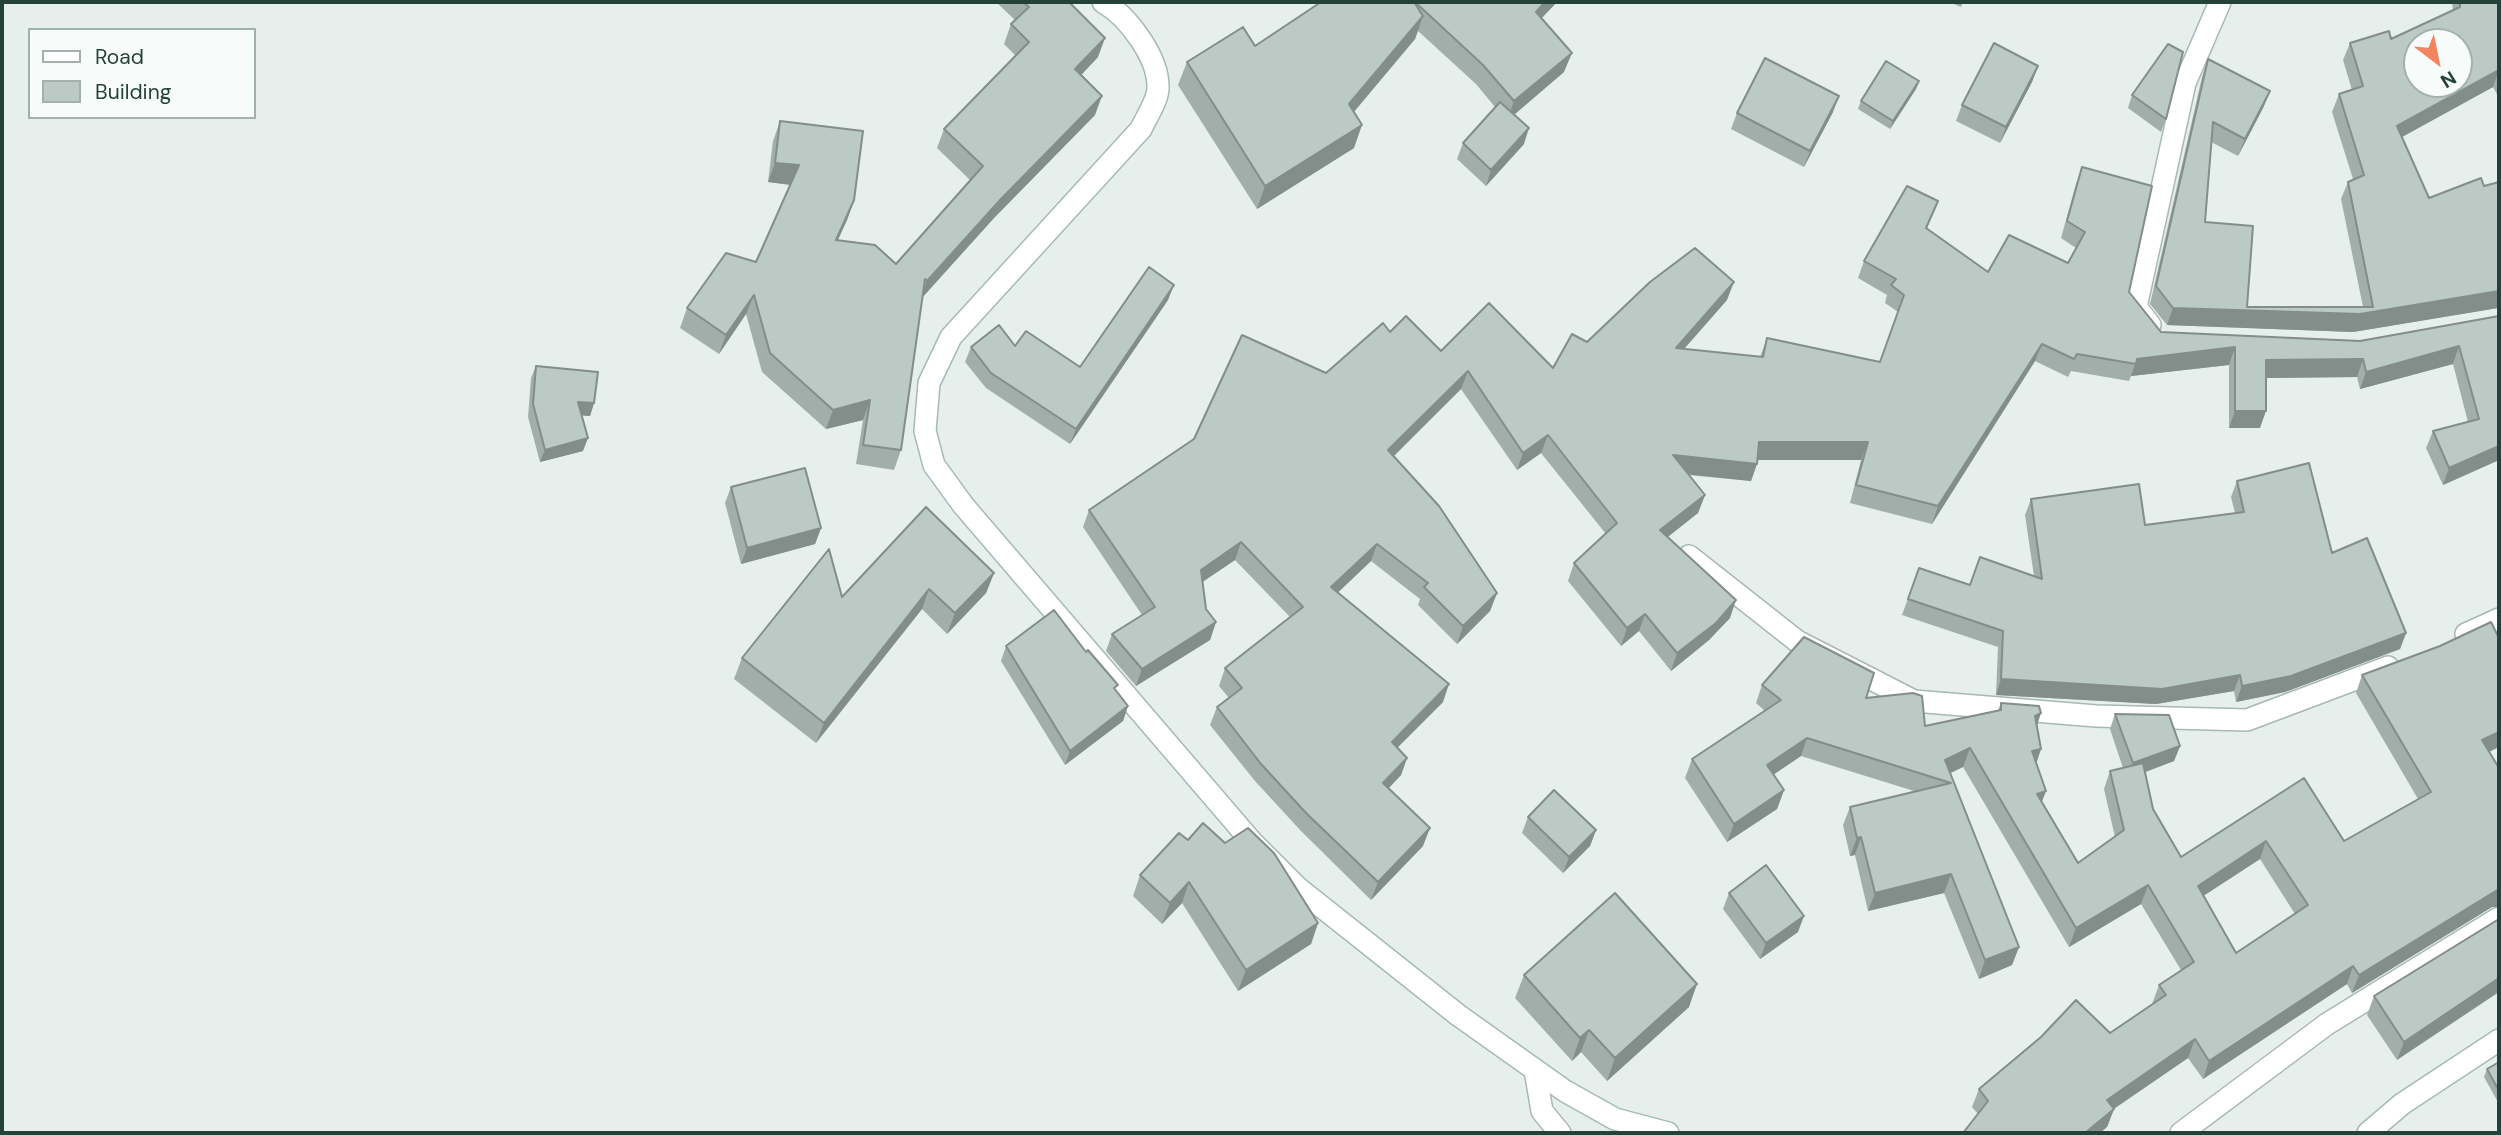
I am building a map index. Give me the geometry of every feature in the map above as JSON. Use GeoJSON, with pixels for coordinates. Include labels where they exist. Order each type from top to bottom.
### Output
{"type":"FeatureCollection","features":[{"type":"Feature","properties":{"kind":"main road"},"geometry":{"type":"LineString","coordinates":[[1103,2],[1134,28],[1150,57],[1159,89],[1141,129],[951,337],[929,383],[925,431],[934,464],[963,505],[1252,842],[1298,888],[1458,1015],[1564,1091],[1615,1119],[1668,1133]]}},
{"type":"Feature","properties":{"kind":"main road"},"geometry":{"type":"LineString","coordinates":[[2160,338],[2136,307],[2185,83],[2220,2]]}},
{"type":"Feature","properties":{"kind":"main road"},"geometry":{"type":"LineString","coordinates":[[1689,556],[1797,641],[1914,701],[2096,716],[2247,720],[2403,662]]}},
{"type":"Feature","properties":{"kind":"main road"},"geometry":{"type":"LineString","coordinates":[[2452,641],[2499,619]]}},
{"type":"Feature","properties":{"kind":"main road"},"geometry":{"type":"LineString","coordinates":[[2181,1133],[2327,1024],[2499,918]]}},
{"type":"Feature","properties":{"kind":"main road"},"geometry":{"type":"LineString","coordinates":[[2368,1133],[2402,1104],[2499,1040]]}},
{"type":"Feature","properties":{"kind":"main road"},"geometry":{"type":"LineString","coordinates":[[1535,1070],[1542,1111],[1560,1133]]}},
{"type":"Feature","properties":{"kind":"building"},"geometry":{"type":"Polygon","coordinates":[[[1023,2],[1069,2],[1105,38],[1075,69],[1102,96],[1001,199],[927,281],[925,279],[901,450],[863,445],[870,400],[833,410],[770,353],[754,295],[726,335],[687,308],[726,253],[756,262],[799,165],[775,163],[780,121],[863,131],[854,200],[836,240],[875,245],[896,264],[983,166],[944,129],[1029,42],[1011,24],[1029,7],[1023,2]]]}},
{"type":"Feature","properties":{"kind":"building"},"geometry":{"type":"Polygon","coordinates":[[[1321,2],[1414,2],[1423,16],[1349,104],[1362,125],[1265,186],[1187,62],[1243,27],[1255,46],[1321,2]]]}},
{"type":"Feature","properties":{"kind":"building"},"geometry":{"type":"Polygon","coordinates":[[[1415,2],[1545,2],[1536,12],[1572,53],[1514,101],[1483,65],[1415,2]]]}},
{"type":"Feature","properties":{"kind":"building"},"geometry":{"type":"Polygon","coordinates":[[[2460,2],[2499,2],[2499,70],[2473,84],[2473,28],[2415,28],[2460,7],[2460,2]]]}},
{"type":"Feature","properties":{"kind":"building"},"geometry":{"type":"Polygon","coordinates":[[[2389,31],[2391,39],[2403,33],[2403,98],[2448,98],[2397,126],[2429,198],[2481,178],[2484,186],[2499,182],[2499,291],[2360,314],[2173,308],[2156,286],[2208,59],[2270,91],[2245,139],[2213,122],[2205,222],[2253,226],[2247,307],[2373,307],[2348,182],[2364,175],[2339,94],[2363,86],[2350,43],[2389,31]]]}},
{"type":"Feature","properties":{"kind":"building"},"geometry":{"type":"Polygon","coordinates":[[[1994,43],[2038,66],[2006,127],[1962,105],[1994,43]]]}},
{"type":"Feature","properties":{"kind":"building"},"geometry":{"type":"Polygon","coordinates":[[[2168,44],[2183,52],[2166,119],[2132,95],[2168,44]]]}},
{"type":"Feature","properties":{"kind":"building"},"geometry":{"type":"Polygon","coordinates":[[[1765,58],[1839,96],[1810,151],[1737,113],[1765,58]]]}},
{"type":"Feature","properties":{"kind":"building"},"geometry":{"type":"Polygon","coordinates":[[[1886,61],[1919,81],[1893,121],[1861,101],[1886,61]]]}},
{"type":"Feature","properties":{"kind":"building"},"geometry":{"type":"Polygon","coordinates":[[[1500,102],[1529,128],[1491,170],[1463,143],[1500,102]]]}},
{"type":"Feature","properties":{"kind":"building"},"geometry":{"type":"Polygon","coordinates":[[[2082,167],[2152,186],[2129,292],[2161,332],[2360,341],[2499,316],[2499,446],[2449,468],[2433,431],[2479,419],[2459,346],[2366,372],[2363,359],[2266,360],[2266,411],[2235,411],[2235,347],[2137,359],[2136,364],[2077,354],[2074,359],[2042,344],[1938,506],[1856,485],[1868,442],[1759,442],[1757,464],[1673,455],[1705,495],[1660,530],[1736,600],[1716,623],[1677,653],[1645,614],[1627,628],[1574,563],[1617,523],[1548,435],[1523,453],[1468,371],[1388,450],[1439,506],[1497,593],[1463,626],[1424,587],[1428,583],[1377,544],[1331,587],[1449,684],[1392,742],[1407,758],[1383,783],[1430,828],[1378,882],[1307,814],[1261,764],[1217,707],[1242,688],[1225,668],[1303,607],[1241,542],[1201,570],[1206,609],[1216,622],[1142,669],[1112,634],[1155,607],[1089,510],[1194,439],[1242,335],[1326,373],[1383,323],[1390,332],[1406,316],[1441,351],[1489,303],[1553,368],[1572,334],[1587,342],[1650,282],[1695,248],[1734,282],[1676,348],[1763,357],[1767,338],[1880,362],[1904,295],[1891,285],[1896,279],[1864,261],[1907,186],[1938,201],[1926,228],[1988,272],[2009,235],[2068,263],[2085,232],[2067,221],[2082,167]]]}},
{"type":"Feature","properties":{"kind":"building"},"geometry":{"type":"Polygon","coordinates":[[[1149,267],[1174,285],[1076,429],[991,373],[971,347],[999,325],[1015,346],[1026,331],[1080,367],[1149,267]]]}},
{"type":"Feature","properties":{"kind":"building"},"geometry":{"type":"Polygon","coordinates":[[[536,366],[598,372],[594,403],[578,402],[588,438],[545,450],[533,404],[536,366]]]}},
{"type":"Feature","properties":{"kind":"building"},"geometry":{"type":"Polygon","coordinates":[[[2309,463],[2332,553],[2367,538],[2406,633],[2291,676],[2242,686],[2240,675],[2162,689],[2001,679],[2003,631],[1908,599],[1919,568],[1970,585],[1980,557],[2042,579],[2031,499],[2139,484],[2145,525],[2244,512],[2237,481],[2309,463]]]}},
{"type":"Feature","properties":{"kind":"building"},"geometry":{"type":"Polygon","coordinates":[[[805,468],[821,528],[747,548],[731,487],[805,468]]]}},
{"type":"Feature","properties":{"kind":"building"},"geometry":{"type":"Polygon","coordinates":[[[926,507],[994,573],[955,613],[929,589],[824,723],[742,658],[829,549],[842,597],[926,507]]]}},
{"type":"Feature","properties":{"kind":"building"},"geometry":{"type":"Polygon","coordinates":[[[1054,610],[1086,652],[1088,650],[1118,685],[1114,688],[1128,706],[1070,751],[1006,646],[1054,610]]]}},
{"type":"Feature","properties":{"kind":"building"},"geometry":{"type":"Polygon","coordinates":[[[2491,622],[2499,638],[2499,732],[2482,740],[2499,768],[2499,889],[2359,975],[2353,966],[2209,1061],[2195,1039],[2107,1100],[2114,1109],[2085,1133],[1963,1133],[1988,1101],[1979,1089],[2041,1037],[2076,1000],[2110,1033],[2166,995],[2159,985],[2194,962],[2148,885],[2076,928],[1970,748],[1945,760],[2019,947],[1985,960],[1951,874],[1875,893],[1861,837],[1857,838],[1850,807],[1951,783],[1807,738],[1767,765],[1784,790],[1734,824],[1692,759],[1781,700],[1762,685],[1804,637],[1874,673],[1866,698],[1913,693],[1922,696],[1925,726],[2001,710],[2001,703],[2039,706],[2041,713],[2035,716],[2041,749],[2032,751],[2046,791],[2037,794],[2078,863],[2124,830],[2110,771],[2143,763],[2153,809],[2181,857],[2304,778],[2344,841],[2431,792],[2362,675],[2440,646],[2491,622]],[[2266,841],[2198,886],[2236,953],[2308,905],[2266,841]]]}},
{"type":"Feature","properties":{"kind":"building"},"geometry":{"type":"Polygon","coordinates":[[[2115,714],[2169,715],[2180,746],[2133,763],[2115,714]]]}},
{"type":"Feature","properties":{"kind":"building"},"geometry":{"type":"Polygon","coordinates":[[[1554,790],[1596,830],[1569,857],[1528,817],[1554,790]]]}},
{"type":"Feature","properties":{"kind":"building"},"geometry":{"type":"Polygon","coordinates":[[[1203,823],[1225,843],[1248,828],[1274,853],[1318,923],[1246,970],[1189,882],[1170,903],[1140,875],[1179,833],[1188,840],[1203,823]]]}},
{"type":"Feature","properties":{"kind":"building"},"geometry":{"type":"Polygon","coordinates":[[[1766,865],[1804,916],[1766,943],[1729,893],[1766,865]]]}},
{"type":"Feature","properties":{"kind":"building"},"geometry":{"type":"Polygon","coordinates":[[[1615,893],[1697,984],[1615,1058],[1589,1030],[1580,1038],[1524,975],[1615,893]]]}},
{"type":"Feature","properties":{"kind":"building"},"geometry":{"type":"Polygon","coordinates":[[[2499,919],[2499,978],[2404,1042],[2374,996],[2499,919]]]}},
{"type":"Feature","properties":{"kind":"building"},"geometry":{"type":"Polygon","coordinates":[[[2499,1062],[2499,1091],[2487,1069],[2499,1062]]]}}]}
